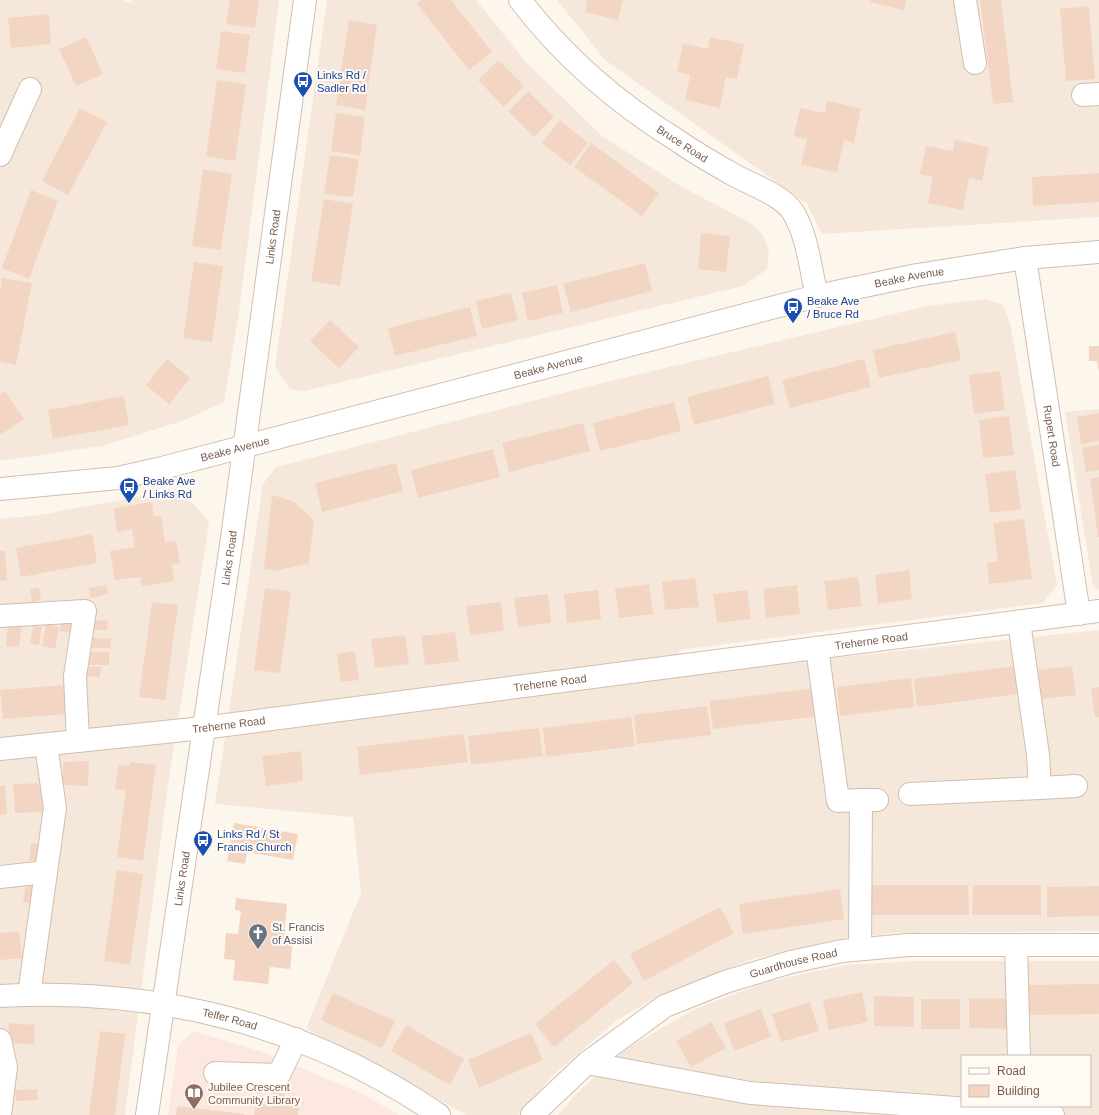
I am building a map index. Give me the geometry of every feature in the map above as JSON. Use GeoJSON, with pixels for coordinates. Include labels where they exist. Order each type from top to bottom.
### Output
{"type":"FeatureCollection","features":[{"type":"Feature","properties":{"kind":"street","name":"Links Road"},"geometry":{"type":"LineString","coordinates":[[147,1115],[232,538],[243,446],[305,0]]}},
{"type":"Feature","properties":{"kind":"street","name":"Bruce Road"},"geometry":{"type":"LineString","coordinates":[[520,0],[568,54],[616,98],[674,139],[734,175],[775,197],[792,211],[803,231],[817,296]]}},
{"type":"Feature","properties":{"kind":"street"},"geometry":{"type":"LineString","coordinates":[[965,0],[975,63]]}},
{"type":"Feature","properties":{"kind":"street"},"geometry":{"type":"LineString","coordinates":[[0,155],[30,89]]}},
{"type":"Feature","properties":{"kind":"street","name":"Beake Avenue"},"geometry":{"type":"LineString","coordinates":[[0,489],[118,478],[335,423],[817,296],[917,274],[1025,258],[1099,252]]}},
{"type":"Feature","properties":{"kind":"street","name":"Rupert Road"},"geometry":{"type":"LineString","coordinates":[[1025,258],[1089,613]]}},
{"type":"Feature","properties":{"kind":"street"},"geometry":{"type":"LineString","coordinates":[[0,616],[85,611],[75,676],[78,741]]}},
{"type":"Feature","properties":{"kind":"street","name":"Treherne Road"},"geometry":{"type":"LineString","coordinates":[[0,749],[203,728],[1089,613]]}},
{"type":"Feature","properties":{"kind":"street"},"geometry":{"type":"LineString","coordinates":[[1019,622],[1038,755],[1040,788]]}},
{"type":"Feature","properties":{"kind":"street"},"geometry":{"type":"LineString","coordinates":[[817,648],[838,801],[869,800],[860,949]]}},
{"type":"Feature","properties":{"kind":"street"},"geometry":{"type":"LineString","coordinates":[[29,995],[55,808],[46,745]]}},
{"type":"Feature","properties":{"kind":"street"},"geometry":{"type":"LineString","coordinates":[[910,794],[1076,786]]}},
{"type":"Feature","properties":{"kind":"street"},"geometry":{"type":"LineString","coordinates":[[0,877],[46,872]]}},
{"type":"Feature","properties":{"kind":"street","name":"Guardhouse Road"},"geometry":{"type":"LineString","coordinates":[[532,1115],[587,1063],[665,1006],[725,982],[791,962],[842,951],[908,945],[1099,945]]}},
{"type":"Feature","properties":{"kind":"street"},"geometry":{"type":"LineString","coordinates":[[1016,945],[1019,1055]]}},
{"type":"Feature","properties":{"kind":"street","name":"Telfer Road"},"geometry":{"type":"LineString","coordinates":[[0,996],[93,996],[163,1004],[252,1024],[296,1039],[353,1064],[413,1097],[438,1115]]}},
{"type":"Feature","properties":{"kind":"street"},"geometry":{"type":"LineString","coordinates":[[215,1073],[280,1075],[296,1039]]}},
{"type":"Feature","properties":{"kind":"street"},"geometry":{"type":"LineString","coordinates":[[0,1040],[6,1067],[0,1115]]}},
{"type":"Feature","properties":{"kind":"street"},"geometry":{"type":"LineString","coordinates":[[587,1063],[750,1093],[949,1111],[1020,1109],[1053,1115]]}},
{"type":"Feature","properties":{"kind":"shaded area"},"geometry":{"type":"Polygon","coordinates":[[[0,0],[123,0],[132,4],[132,0],[279,0],[239,312],[224,402],[185,420],[102,446],[0,461],[0,0]]]}},
{"type":"Feature","properties":{"kind":"shaded area"},"geometry":{"type":"Polygon","coordinates":[[[327,0],[476,0],[525,61],[602,136],[682,187],[749,222],[763,235],[769,251],[767,269],[743,286],[304,391],[290,389],[275,367],[327,0]]]}},
{"type":"Feature","properties":{"kind":"shaded area"},"geometry":{"type":"Polygon","coordinates":[[[557,0],[1099,0],[1099,217],[822,234],[807,204],[605,60],[557,0]]]}},
{"type":"Feature","properties":{"kind":"shaded area"},"geometry":{"type":"Polygon","coordinates":[[[986,299],[1003,305],[1010,323],[1057,585],[1043,603],[679,650],[680,674],[1099,630],[1099,931],[895,933],[843,938],[752,959],[660,995],[617,1020],[552,1076],[519,1115],[466,1115],[405,1080],[306,1029],[361,893],[353,817],[215,804],[263,484],[276,467],[602,383],[927,306],[986,299]]]}},
{"type":"Feature","properties":{"kind":"shaded area"},"geometry":{"type":"Polygon","coordinates":[[[1099,409],[1099,590],[1093,586],[1065,412],[1099,409]]]}},
{"type":"Feature","properties":{"kind":"shaded area"},"geometry":{"type":"Polygon","coordinates":[[[153,494],[177,494],[195,505],[209,523],[167,791],[125,1115],[0,1115],[0,519],[39,515],[153,494]]]}},
{"type":"Feature","properties":{"kind":"shaded area"},"geometry":{"type":"Polygon","coordinates":[[[915,961],[1099,961],[1099,1115],[558,1115],[575,1095],[626,1049],[695,1009],[766,982],[845,965],[915,961]]]}},
{"type":"Feature","properties":{"kind":"shaded area"},"geometry":{"type":"Polygon","coordinates":[[[193,1031],[266,1053],[363,1094],[399,1115],[168,1115],[178,1045],[193,1031]]]}},
{"type":"Feature","properties":{"kind":"building"},"geometry":{"type":"Polygon","coordinates":[[[230,0],[259,0],[255,28],[226,24],[230,0]]]}},
{"type":"Feature","properties":{"kind":"building"},"geometry":{"type":"Polygon","coordinates":[[[421,0],[451,0],[492,52],[469,70],[417,4],[421,0]]]}},
{"type":"Feature","properties":{"kind":"building"},"geometry":{"type":"Polygon","coordinates":[[[587,0],[623,0],[618,20],[585,12],[587,0]]]}},
{"type":"Feature","properties":{"kind":"building"},"geometry":{"type":"Polygon","coordinates":[[[871,0],[906,0],[904,10],[870,2],[871,0]]]}},
{"type":"Feature","properties":{"kind":"building"},"geometry":{"type":"Polygon","coordinates":[[[980,0],[1001,0],[1013,102],[993,104],[980,0]]]}},
{"type":"Feature","properties":{"kind":"building"},"geometry":{"type":"Polygon","coordinates":[[[1089,6],[1095,79],[1066,81],[1060,9],[1089,6]]]}},
{"type":"Feature","properties":{"kind":"building"},"geometry":{"type":"Polygon","coordinates":[[[49,14],[51,44],[11,48],[8,18],[49,14]]]}},
{"type":"Feature","properties":{"kind":"building"},"geometry":{"type":"Polygon","coordinates":[[[349,20],[377,25],[365,110],[336,105],[349,20]]]}},
{"type":"Feature","properties":{"kind":"building"},"geometry":{"type":"Polygon","coordinates":[[[221,31],[250,35],[245,73],[216,69],[221,31]]]}},
{"type":"Feature","properties":{"kind":"building"},"geometry":{"type":"Polygon","coordinates":[[[86,37],[103,74],[76,86],[59,49],[86,37]]]}},
{"type":"Feature","properties":{"kind":"building"},"geometry":{"type":"Polygon","coordinates":[[[710,37],[744,44],[737,79],[726,77],[720,108],[685,100],[690,75],[677,72],[683,44],[708,49],[710,37]]]}},
{"type":"Feature","properties":{"kind":"building"},"geometry":{"type":"Polygon","coordinates":[[[498,60],[524,86],[504,107],[478,80],[498,60]]]}},
{"type":"Feature","properties":{"kind":"building"},"geometry":{"type":"Polygon","coordinates":[[[217,80],[246,84],[235,161],[206,156],[217,80]]]}},
{"type":"Feature","properties":{"kind":"building"},"geometry":{"type":"Polygon","coordinates":[[[528,91],[554,117],[534,137],[508,111],[528,91]]]}},
{"type":"Feature","properties":{"kind":"building"},"geometry":{"type":"Polygon","coordinates":[[[827,101],[861,108],[854,143],[844,140],[837,172],[801,165],[807,139],[794,136],[800,108],[825,113],[827,101]]]}},
{"type":"Feature","properties":{"kind":"building"},"geometry":{"type":"Polygon","coordinates":[[[80,108],[107,122],[68,195],[42,181],[80,108]]]}},
{"type":"Feature","properties":{"kind":"building"},"geometry":{"type":"Polygon","coordinates":[[[336,113],[365,117],[360,156],[331,151],[336,113]]]}},
{"type":"Feature","properties":{"kind":"building"},"geometry":{"type":"Polygon","coordinates":[[[560,120],[588,143],[570,165],[542,143],[560,120]]]}},
{"type":"Feature","properties":{"kind":"building"},"geometry":{"type":"Polygon","coordinates":[[[955,140],[989,147],[982,181],[969,178],[963,210],[928,203],[933,177],[920,174],[926,146],[953,151],[955,140]]]}},
{"type":"Feature","properties":{"kind":"building"},"geometry":{"type":"Polygon","coordinates":[[[591,143],[659,193],[642,216],[574,167],[591,143]]]}},
{"type":"Feature","properties":{"kind":"building"},"geometry":{"type":"Polygon","coordinates":[[[330,155],[359,159],[353,197],[324,194],[330,155]]]}},
{"type":"Feature","properties":{"kind":"building"},"geometry":{"type":"Polygon","coordinates":[[[203,169],[232,174],[221,250],[192,246],[203,169]]]}},
{"type":"Feature","properties":{"kind":"building"},"geometry":{"type":"Polygon","coordinates":[[[1099,173],[1099,202],[1033,206],[1032,177],[1099,173]]]}},
{"type":"Feature","properties":{"kind":"building"},"geometry":{"type":"Polygon","coordinates":[[[31,190],[58,201],[29,279],[2,268],[31,190]]]}},
{"type":"Feature","properties":{"kind":"building"},"geometry":{"type":"Polygon","coordinates":[[[324,199],[353,204],[340,286],[311,281],[324,199]]]}},
{"type":"Feature","properties":{"kind":"building"},"geometry":{"type":"Polygon","coordinates":[[[701,233],[730,236],[726,272],[698,269],[701,233]]]}},
{"type":"Feature","properties":{"kind":"building"},"geometry":{"type":"Polygon","coordinates":[[[194,262],[223,266],[212,342],[183,338],[194,262]]]}},
{"type":"Feature","properties":{"kind":"building"},"geometry":{"type":"Polygon","coordinates":[[[645,263],[652,291],[571,312],[563,284],[645,263]]]}},
{"type":"Feature","properties":{"kind":"building"},"geometry":{"type":"Polygon","coordinates":[[[2,278],[32,283],[16,365],[0,362],[0,292],[2,278]]]}},
{"type":"Feature","properties":{"kind":"building"},"geometry":{"type":"Polygon","coordinates":[[[557,285],[563,313],[528,321],[522,293],[557,285]]]}},
{"type":"Feature","properties":{"kind":"building"},"geometry":{"type":"Polygon","coordinates":[[[511,293],[518,320],[482,329],[476,301],[511,293]]]}},
{"type":"Feature","properties":{"kind":"building"},"geometry":{"type":"Polygon","coordinates":[[[470,307],[477,336],[395,356],[388,328],[470,307]]]}},
{"type":"Feature","properties":{"kind":"building"},"geometry":{"type":"Polygon","coordinates":[[[330,320],[359,347],[339,368],[310,341],[330,320]]]}},
{"type":"Feature","properties":{"kind":"building"},"geometry":{"type":"Polygon","coordinates":[[[955,332],[961,360],[879,378],[873,350],[955,332]]]}},
{"type":"Feature","properties":{"kind":"building"},"geometry":{"type":"Polygon","coordinates":[[[1089,346],[1099,346],[1099,373],[1097,361],[1089,361],[1089,346]]]}},
{"type":"Feature","properties":{"kind":"building"},"geometry":{"type":"Polygon","coordinates":[[[167,359],[190,378],[169,404],[146,385],[167,359]]]}},
{"type":"Feature","properties":{"kind":"building"},"geometry":{"type":"Polygon","coordinates":[[[864,359],[871,387],[790,408],[782,380],[864,359]]]}},
{"type":"Feature","properties":{"kind":"building"},"geometry":{"type":"Polygon","coordinates":[[[1000,371],[1005,410],[974,414],[969,375],[1000,371]]]}},
{"type":"Feature","properties":{"kind":"building"},"geometry":{"type":"Polygon","coordinates":[[[768,376],[775,404],[694,425],[687,397],[768,376]]]}},
{"type":"Feature","properties":{"kind":"building"},"geometry":{"type":"Polygon","coordinates":[[[5,391],[24,419],[0,435],[0,394],[5,391]]]}},
{"type":"Feature","properties":{"kind":"building"},"geometry":{"type":"Polygon","coordinates":[[[124,396],[129,425],[53,439],[48,410],[124,396]]]}},
{"type":"Feature","properties":{"kind":"building"},"geometry":{"type":"Polygon","coordinates":[[[674,402],[681,431],[600,451],[593,423],[674,402]]]}},
{"type":"Feature","properties":{"kind":"building"},"geometry":{"type":"Polygon","coordinates":[[[1099,413],[1099,441],[1081,444],[1077,417],[1099,413]]]}},
{"type":"Feature","properties":{"kind":"building"},"geometry":{"type":"Polygon","coordinates":[[[1009,416],[1014,455],[983,458],[979,420],[1009,416]]]}},
{"type":"Feature","properties":{"kind":"building"},"geometry":{"type":"Polygon","coordinates":[[[583,423],[590,451],[509,472],[502,443],[583,423]]]}},
{"type":"Feature","properties":{"kind":"building"},"geometry":{"type":"Polygon","coordinates":[[[1099,445],[1099,470],[1086,472],[1082,448],[1099,445]]]}},
{"type":"Feature","properties":{"kind":"building"},"geometry":{"type":"Polygon","coordinates":[[[493,449],[500,477],[418,498],[411,470],[493,449]]]}},
{"type":"Feature","properties":{"kind":"building"},"geometry":{"type":"Polygon","coordinates":[[[396,463],[403,491],[322,512],[315,483],[396,463]]]}},
{"type":"Feature","properties":{"kind":"building"},"geometry":{"type":"Polygon","coordinates":[[[1015,470],[1021,509],[990,513],[985,474],[1015,470]]]}},
{"type":"Feature","properties":{"kind":"building"},"geometry":{"type":"Polygon","coordinates":[[[1099,477],[1099,537],[1098,537],[1090,479],[1099,477]]]}},
{"type":"Feature","properties":{"kind":"building"},"geometry":{"type":"Polygon","coordinates":[[[272,495],[293,501],[314,520],[309,563],[275,571],[264,569],[272,495]]]}},
{"type":"Feature","properties":{"kind":"building"},"geometry":{"type":"Polygon","coordinates":[[[152,502],[154,517],[161,516],[165,543],[176,541],[180,563],[172,564],[174,581],[142,586],[140,577],[115,580],[110,551],[135,547],[132,529],[117,532],[114,508],[152,502]]]}},
{"type":"Feature","properties":{"kind":"building"},"geometry":{"type":"Polygon","coordinates":[[[1024,519],[1032,579],[989,584],[987,563],[998,561],[993,523],[1024,519]]]}},
{"type":"Feature","properties":{"kind":"building"},"geometry":{"type":"Polygon","coordinates":[[[92,534],[97,563],[21,577],[16,548],[92,534]]]}},
{"type":"Feature","properties":{"kind":"building"},"geometry":{"type":"Polygon","coordinates":[[[0,551],[5,551],[7,580],[0,581],[0,551]]]}},
{"type":"Feature","properties":{"kind":"building"},"geometry":{"type":"Polygon","coordinates":[[[909,570],[912,599],[878,604],[875,575],[909,570]]]}},
{"type":"Feature","properties":{"kind":"building"},"geometry":{"type":"Polygon","coordinates":[[[858,577],[862,606],[828,610],[824,581],[858,577]]]}},
{"type":"Feature","properties":{"kind":"building"},"geometry":{"type":"Polygon","coordinates":[[[695,578],[699,607],[665,610],[662,582],[695,578]]]}},
{"type":"Feature","properties":{"kind":"building"},"geometry":{"type":"Polygon","coordinates":[[[649,584],[653,614],[619,618],[615,589],[649,584]]]}},
{"type":"Feature","properties":{"kind":"building"},"geometry":{"type":"Polygon","coordinates":[[[106,585],[108,594],[90,598],[89,588],[106,585]]]}},
{"type":"Feature","properties":{"kind":"building"},"geometry":{"type":"Polygon","coordinates":[[[797,585],[800,614],[766,618],[763,589],[797,585]]]}},
{"type":"Feature","properties":{"kind":"building"},"geometry":{"type":"Polygon","coordinates":[[[39,588],[41,600],[32,602],[30,589],[39,588]]]}},
{"type":"Feature","properties":{"kind":"building"},"geometry":{"type":"Polygon","coordinates":[[[265,588],[291,592],[280,673],[254,670],[265,588]]]}},
{"type":"Feature","properties":{"kind":"building"},"geometry":{"type":"Polygon","coordinates":[[[598,590],[601,619],[567,623],[564,594],[598,590]]]}},
{"type":"Feature","properties":{"kind":"building"},"geometry":{"type":"Polygon","coordinates":[[[747,590],[751,619],[717,623],[713,594],[747,590]]]}},
{"type":"Feature","properties":{"kind":"building"},"geometry":{"type":"Polygon","coordinates":[[[548,594],[551,623],[518,627],[514,598],[548,594]]]}},
{"type":"Feature","properties":{"kind":"building"},"geometry":{"type":"Polygon","coordinates":[[[152,602],[178,605],[165,700],[139,697],[152,602]]]}},
{"type":"Feature","properties":{"kind":"building"},"geometry":{"type":"Polygon","coordinates":[[[501,602],[504,631],[470,635],[466,606],[501,602]]]}},
{"type":"Feature","properties":{"kind":"building"},"geometry":{"type":"Polygon","coordinates":[[[90,620],[108,621],[107,630],[90,630],[90,620]]]}},
{"type":"Feature","properties":{"kind":"building"},"geometry":{"type":"Polygon","coordinates":[[[61,621],[74,623],[73,633],[60,631],[61,621]]]}},
{"type":"Feature","properties":{"kind":"building"},"geometry":{"type":"Polygon","coordinates":[[[8,624],[22,625],[19,647],[6,646],[8,624]]]}},
{"type":"Feature","properties":{"kind":"building"},"geometry":{"type":"Polygon","coordinates":[[[46,624],[59,627],[55,649],[42,646],[46,624]]]}},
{"type":"Feature","properties":{"kind":"building"},"geometry":{"type":"Polygon","coordinates":[[[33,626],[42,627],[39,645],[30,644],[33,626]]]}},
{"type":"Feature","properties":{"kind":"building"},"geometry":{"type":"Polygon","coordinates":[[[455,632],[459,661],[425,665],[421,636],[455,632]]]}},
{"type":"Feature","properties":{"kind":"building"},"geometry":{"type":"Polygon","coordinates":[[[405,635],[409,664],[375,668],[371,639],[405,635]]]}},
{"type":"Feature","properties":{"kind":"building"},"geometry":{"type":"Polygon","coordinates":[[[93,638],[111,639],[110,648],[92,648],[93,638]]]}},
{"type":"Feature","properties":{"kind":"building"},"geometry":{"type":"Polygon","coordinates":[[[355,651],[359,680],[341,682],[337,654],[355,651]]]}},
{"type":"Feature","properties":{"kind":"building"},"geometry":{"type":"Polygon","coordinates":[[[87,652],[109,652],[109,665],[87,665],[87,652]]]}},
{"type":"Feature","properties":{"kind":"building"},"geometry":{"type":"Polygon","coordinates":[[[1015,666],[1018,694],[917,707],[914,679],[1015,666]]]}},
{"type":"Feature","properties":{"kind":"building"},"geometry":{"type":"Polygon","coordinates":[[[1072,666],[1076,695],[1042,699],[1038,670],[1072,666]]]}},
{"type":"Feature","properties":{"kind":"building"},"geometry":{"type":"Polygon","coordinates":[[[83,667],[101,667],[100,677],[83,676],[83,667]]]}},
{"type":"Feature","properties":{"kind":"building"},"geometry":{"type":"Polygon","coordinates":[[[911,678],[914,707],[840,716],[837,687],[911,678]]]}},
{"type":"Feature","properties":{"kind":"building"},"geometry":{"type":"Polygon","coordinates":[[[65,685],[67,714],[3,719],[0,690],[65,685]]]}},
{"type":"Feature","properties":{"kind":"building"},"geometry":{"type":"Polygon","coordinates":[[[1099,687],[1099,717],[1095,717],[1091,688],[1099,687]]]}},
{"type":"Feature","properties":{"kind":"building"},"geometry":{"type":"Polygon","coordinates":[[[817,688],[820,716],[713,729],[709,701],[817,688]]]}},
{"type":"Feature","properties":{"kind":"building"},"geometry":{"type":"Polygon","coordinates":[[[707,706],[711,735],[637,744],[634,715],[707,706]]]}},
{"type":"Feature","properties":{"kind":"building"},"geometry":{"type":"Polygon","coordinates":[[[631,717],[635,746],[546,757],[543,728],[631,717]]]}},
{"type":"Feature","properties":{"kind":"building"},"geometry":{"type":"Polygon","coordinates":[[[539,728],[543,756],[471,765],[468,736],[539,728]]]}},
{"type":"Feature","properties":{"kind":"building"},"geometry":{"type":"Polygon","coordinates":[[[464,734],[468,762],[360,775],[357,747],[464,734]]]}},
{"type":"Feature","properties":{"kind":"building"},"geometry":{"type":"Polygon","coordinates":[[[301,751],[303,781],[266,786],[262,756],[301,751]]]}},
{"type":"Feature","properties":{"kind":"building"},"geometry":{"type":"Polygon","coordinates":[[[89,761],[88,786],[62,785],[63,762],[89,761]]]}},
{"type":"Feature","properties":{"kind":"building"},"geometry":{"type":"Polygon","coordinates":[[[130,762],[156,765],[143,861],[117,857],[126,790],[115,789],[119,765],[129,766],[130,762]]]}},
{"type":"Feature","properties":{"kind":"building"},"geometry":{"type":"Polygon","coordinates":[[[46,783],[47,812],[15,813],[13,784],[46,783]]]}},
{"type":"Feature","properties":{"kind":"building"},"geometry":{"type":"Polygon","coordinates":[[[5,785],[7,814],[0,815],[0,786],[5,785]]]}},
{"type":"Feature","properties":{"kind":"building"},"geometry":{"type":"Polygon","coordinates":[[[234,823],[298,834],[293,860],[247,852],[245,864],[227,861],[234,823]]]}},
{"type":"Feature","properties":{"kind":"building"},"geometry":{"type":"Polygon","coordinates":[[[31,843],[41,844],[38,862],[29,860],[31,843]]]}},
{"type":"Feature","properties":{"kind":"building"},"geometry":{"type":"Polygon","coordinates":[[[117,870],[143,874],[130,965],[104,961],[117,870]]]}},
{"type":"Feature","properties":{"kind":"building"},"geometry":{"type":"Polygon","coordinates":[[[26,884],[35,885],[32,903],[23,902],[26,884]]]}},
{"type":"Feature","properties":{"kind":"building"},"geometry":{"type":"Polygon","coordinates":[[[866,885],[968,885],[969,915],[866,915],[866,885]]]}},
{"type":"Feature","properties":{"kind":"building"},"geometry":{"type":"Polygon","coordinates":[[[973,885],[1041,885],[1041,915],[972,915],[973,885]]]}},
{"type":"Feature","properties":{"kind":"building"},"geometry":{"type":"Polygon","coordinates":[[[1099,886],[1099,916],[1047,917],[1047,887],[1099,886]]]}},
{"type":"Feature","properties":{"kind":"building"},"geometry":{"type":"Polygon","coordinates":[[[840,889],[844,919],[743,934],[739,904],[840,889]]]}},
{"type":"Feature","properties":{"kind":"building","name":"St. Francis of Assisi"},"geometry":{"type":"Polygon","coordinates":[[[236,898],[287,904],[284,939],[293,940],[290,969],[270,967],[268,984],[233,980],[235,960],[224,959],[226,933],[238,934],[241,911],[235,910],[236,898]]]}},
{"type":"Feature","properties":{"kind":"building"},"geometry":{"type":"Polygon","coordinates":[[[720,907],[734,933],[644,981],[630,954],[720,907]]]}},
{"type":"Feature","properties":{"kind":"building"},"geometry":{"type":"Polygon","coordinates":[[[19,931],[22,958],[0,960],[0,933],[19,931]]]}},
{"type":"Feature","properties":{"kind":"building"},"geometry":{"type":"Polygon","coordinates":[[[614,960],[633,983],[554,1047],[535,1024],[614,960]]]}},
{"type":"Feature","properties":{"kind":"building"},"geometry":{"type":"Polygon","coordinates":[[[1099,984],[1099,1014],[1025,1015],[1025,985],[1099,984]]]}},
{"type":"Feature","properties":{"kind":"building"},"geometry":{"type":"Polygon","coordinates":[[[862,992],[868,1022],[829,1030],[823,1000],[862,992]]]}},
{"type":"Feature","properties":{"kind":"building"},"geometry":{"type":"Polygon","coordinates":[[[333,993],[395,1021],[382,1048],[321,1020],[333,993]]]}},
{"type":"Feature","properties":{"kind":"building"},"geometry":{"type":"Polygon","coordinates":[[[874,996],[914,997],[914,1027],[874,1026],[874,996]]]}},
{"type":"Feature","properties":{"kind":"building"},"geometry":{"type":"Polygon","coordinates":[[[969,998],[1009,999],[1008,1029],[969,1028],[969,998]]]}},
{"type":"Feature","properties":{"kind":"building"},"geometry":{"type":"Polygon","coordinates":[[[921,999],[960,999],[960,1029],[921,1029],[921,999]]]}},
{"type":"Feature","properties":{"kind":"building"},"geometry":{"type":"Polygon","coordinates":[[[810,1002],[819,1031],[781,1042],[772,1014],[810,1002]]]}},
{"type":"Feature","properties":{"kind":"building"},"geometry":{"type":"Polygon","coordinates":[[[761,1009],[771,1037],[734,1051],[724,1023],[761,1009]]]}},
{"type":"Feature","properties":{"kind":"building"},"geometry":{"type":"Polygon","coordinates":[[[711,1022],[726,1048],[691,1067],[676,1041],[711,1022]]]}},
{"type":"Feature","properties":{"kind":"building"},"geometry":{"type":"Polygon","coordinates":[[[9,1023],[35,1025],[34,1044],[8,1043],[9,1023]]]}},
{"type":"Feature","properties":{"kind":"building"},"geometry":{"type":"Polygon","coordinates":[[[406,1025],[464,1059],[450,1085],[391,1051],[406,1025]]]}},
{"type":"Feature","properties":{"kind":"building"},"geometry":{"type":"Polygon","coordinates":[[[100,1031],[125,1034],[115,1115],[89,1115],[100,1031]]]}},
{"type":"Feature","properties":{"kind":"building"},"geometry":{"type":"Polygon","coordinates":[[[531,1033],[543,1060],[479,1088],[468,1060],[531,1033]]]}},
{"type":"Feature","properties":{"kind":"building"},"geometry":{"type":"Polygon","coordinates":[[[257,1083],[285,1086],[283,1104],[299,1105],[298,1115],[254,1115],[256,1103],[271,1105],[273,1092],[256,1090],[257,1083]]]}},
{"type":"Feature","properties":{"kind":"building"},"geometry":{"type":"Polygon","coordinates":[[[37,1089],[38,1100],[16,1101],[15,1090],[37,1089]]]}},
{"type":"Feature","properties":{"kind":"building","name":"Jubilee Crescent Community Library"},"geometry":{"type":"Polygon","coordinates":[[[177,1106],[244,1114],[244,1115],[176,1115],[177,1106]]]}},
{"type":"Feature","properties":{"kind":"place","name":"Links Rd / Sadler Rd"},"geometry":{"type":"Point","coordinates":[303,98]}},
{"type":"Feature","properties":{"kind":"place","name":"Beake Ave / Bruce Rd"},"geometry":{"type":"Point","coordinates":[793,324]}},
{"type":"Feature","properties":{"kind":"place","name":"Beake Ave / Links Rd"},"geometry":{"type":"Point","coordinates":[129,504]}},
{"type":"Feature","properties":{"kind":"place","name":"Links Rd / St Francis Church"},"geometry":{"type":"Point","coordinates":[203,857]}},
{"type":"Feature","properties":{"kind":"place","name":"St. Francis of Assisi"},"geometry":{"type":"Point","coordinates":[258,950]}},
{"type":"Feature","properties":{"kind":"place","name":"Jubilee Crescent Community Library"},"geometry":{"type":"Point","coordinates":[194,1110]}}]}
